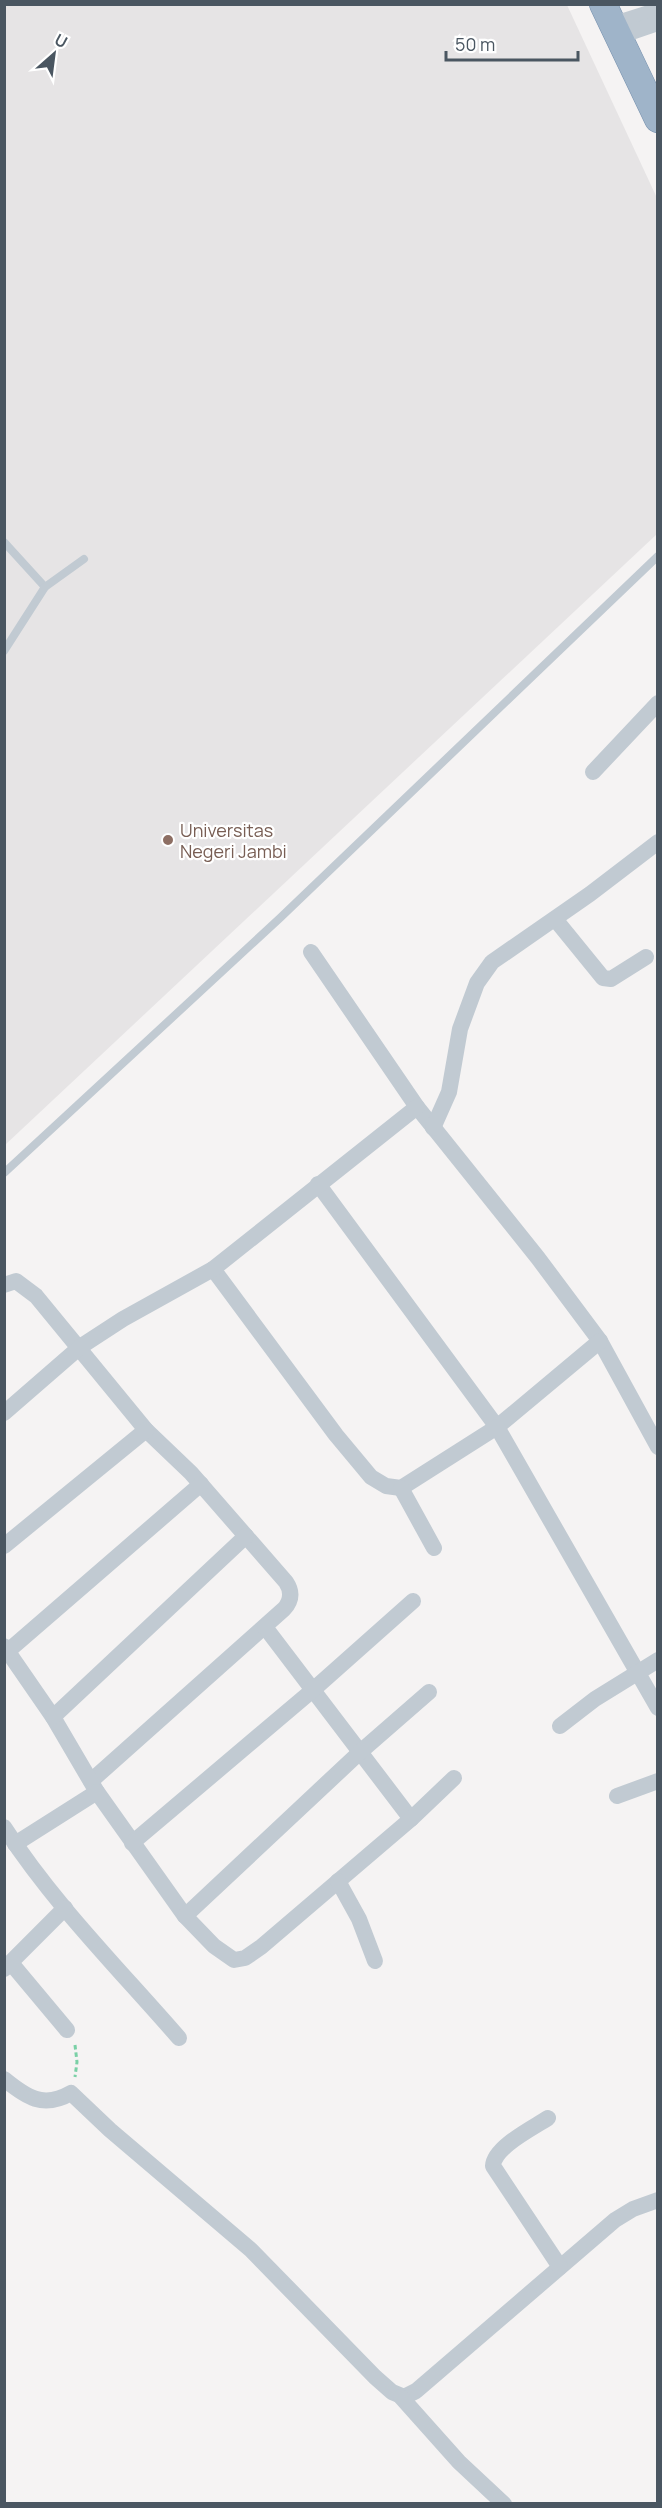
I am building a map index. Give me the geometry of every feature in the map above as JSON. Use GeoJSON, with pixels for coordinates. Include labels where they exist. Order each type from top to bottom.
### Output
{"type":"FeatureCollection","features":[{"type":"Feature","properties":{"kind":"highway"},"geometry":{"type":"LineString","coordinates":[[612,21],[657,119]]}},
{"type":"Feature","properties":{"kind":"street"},"geometry":{"type":"LineString","coordinates":[[612,21],[657,10]]}},
{"type":"Feature","properties":{"kind":"street"},"geometry":{"type":"LineString","coordinates":[[612,21],[657,23]]}},
{"type":"Feature","properties":{"kind":"street"},"geometry":{"type":"LineString","coordinates":[[593,772],[657,703]]}},
{"type":"Feature","properties":{"kind":"street"},"geometry":{"type":"LineString","coordinates":[[433,1128],[449,1092],[460,1029],[481,976],[492,962],[555,919],[657,842]]}},
{"type":"Feature","properties":{"kind":"street"},"geometry":{"type":"LineString","coordinates":[[555,919],[598,975],[605,979],[611,979],[646,957]]}},
{"type":"Feature","properties":{"kind":"street"},"geometry":{"type":"LineString","coordinates":[[311,952],[417,1107],[538,1258],[600,1341],[657,1447]]}},
{"type":"Feature","properties":{"kind":"street"},"geometry":{"type":"LineString","coordinates":[[4,1413],[80,1347],[123,1319],[213,1269],[417,1107]]}},
{"type":"Feature","properties":{"kind":"street"},"geometry":{"type":"LineString","coordinates":[[318,1184],[497,1426],[657,1708]]}},
{"type":"Feature","properties":{"kind":"street"},"geometry":{"type":"LineString","coordinates":[[213,1269],[336,1435],[371,1477],[386,1486],[401,1488],[497,1426],[600,1341]]}},
{"type":"Feature","properties":{"kind":"street"},"geometry":{"type":"LineString","coordinates":[[4,1286],[13,1281],[27,1288],[80,1347],[146,1430],[201,1484],[286,1582],[291,1592],[287,1606],[94,1786],[15,1844]]}},
{"type":"Feature","properties":{"kind":"street"},"geometry":{"type":"LineString","coordinates":[[4,1546],[146,1430]]}},
{"type":"Feature","properties":{"kind":"street"},"geometry":{"type":"LineString","coordinates":[[201,1484],[6,1648],[53,1717],[94,1786],[132,1843],[185,1916],[225,1954],[234,1960],[242,1959],[261,1947],[411,1819],[454,1778]]}},
{"type":"Feature","properties":{"kind":"street"},"geometry":{"type":"LineString","coordinates":[[401,1488],[434,1548]]}},
{"type":"Feature","properties":{"kind":"street"},"geometry":{"type":"LineString","coordinates":[[53,1717],[246,1536]]}},
{"type":"Feature","properties":{"kind":"street"},"geometry":{"type":"LineString","coordinates":[[132,1843],[314,1689],[412,1601]]}},
{"type":"Feature","properties":{"kind":"street"},"geometry":{"type":"LineString","coordinates":[[265,1627],[411,1819]]}},
{"type":"Feature","properties":{"kind":"street"},"geometry":{"type":"LineString","coordinates":[[560,1726],[595,1700],[657,1660]]}},
{"type":"Feature","properties":{"kind":"street"},"geometry":{"type":"LineString","coordinates":[[185,1916],[359,1753],[429,1692]]}},
{"type":"Feature","properties":{"kind":"street"},"geometry":{"type":"LineString","coordinates":[[617,1796],[657,1781]]}},
{"type":"Feature","properties":{"kind":"street"},"geometry":{"type":"LineString","coordinates":[[4,1827],[65,1908],[179,2038]]}},
{"type":"Feature","properties":{"kind":"street"},"geometry":{"type":"LineString","coordinates":[[338,1881],[358,1919],[375,1961]]}},
{"type":"Feature","properties":{"kind":"street"},"geometry":{"type":"LineString","coordinates":[[65,1908],[8,1966],[67,2030]]}},
{"type":"Feature","properties":{"kind":"street"},"geometry":{"type":"LineString","coordinates":[[4,2079],[21,2093],[41,2102],[55,2100],[70,2093],[110,2130],[252,2250],[375,2377],[401,2397],[459,2462],[504,2504]]}},
{"type":"Feature","properties":{"kind":"street"},"geometry":{"type":"LineString","coordinates":[[548,2118],[501,2149],[494,2159],[493,2166],[560,2267]]}},
{"type":"Feature","properties":{"kind":"street"},"geometry":{"type":"LineString","coordinates":[[401,2397],[408,2397],[416,2391],[615,2220],[633,2209],[657,2200]]}},
{"type":"Feature","properties":{"kind":"lane"},"geometry":{"type":"LineString","coordinates":[[4,542],[45,587]]}},
{"type":"Feature","properties":{"kind":"lane"},"geometry":{"type":"LineString","coordinates":[[4,1173],[280,918],[657,556]]}},
{"type":"Feature","properties":{"kind":"lane"},"geometry":{"type":"LineString","coordinates":[[4,651],[45,587],[84,559]]}},
{"type":"Feature","properties":{"kind":"path"},"geometry":{"type":"LineString","coordinates":[[67,2030],[77,2054],[76,2073],[70,2093]]}},
{"type":"Feature","properties":{"kind":"shaded area","name":"Universitas Negeri Jambi"},"geometry":{"type":"Polygon","coordinates":[[[5,5],[567,5],[657,198],[657,534],[5,1145],[5,5]]]}},
{"type":"Feature","properties":{"kind":"place","name":"Universitas Negeri Jambi"},"geometry":{"type":"Point","coordinates":[168,840]}}]}
